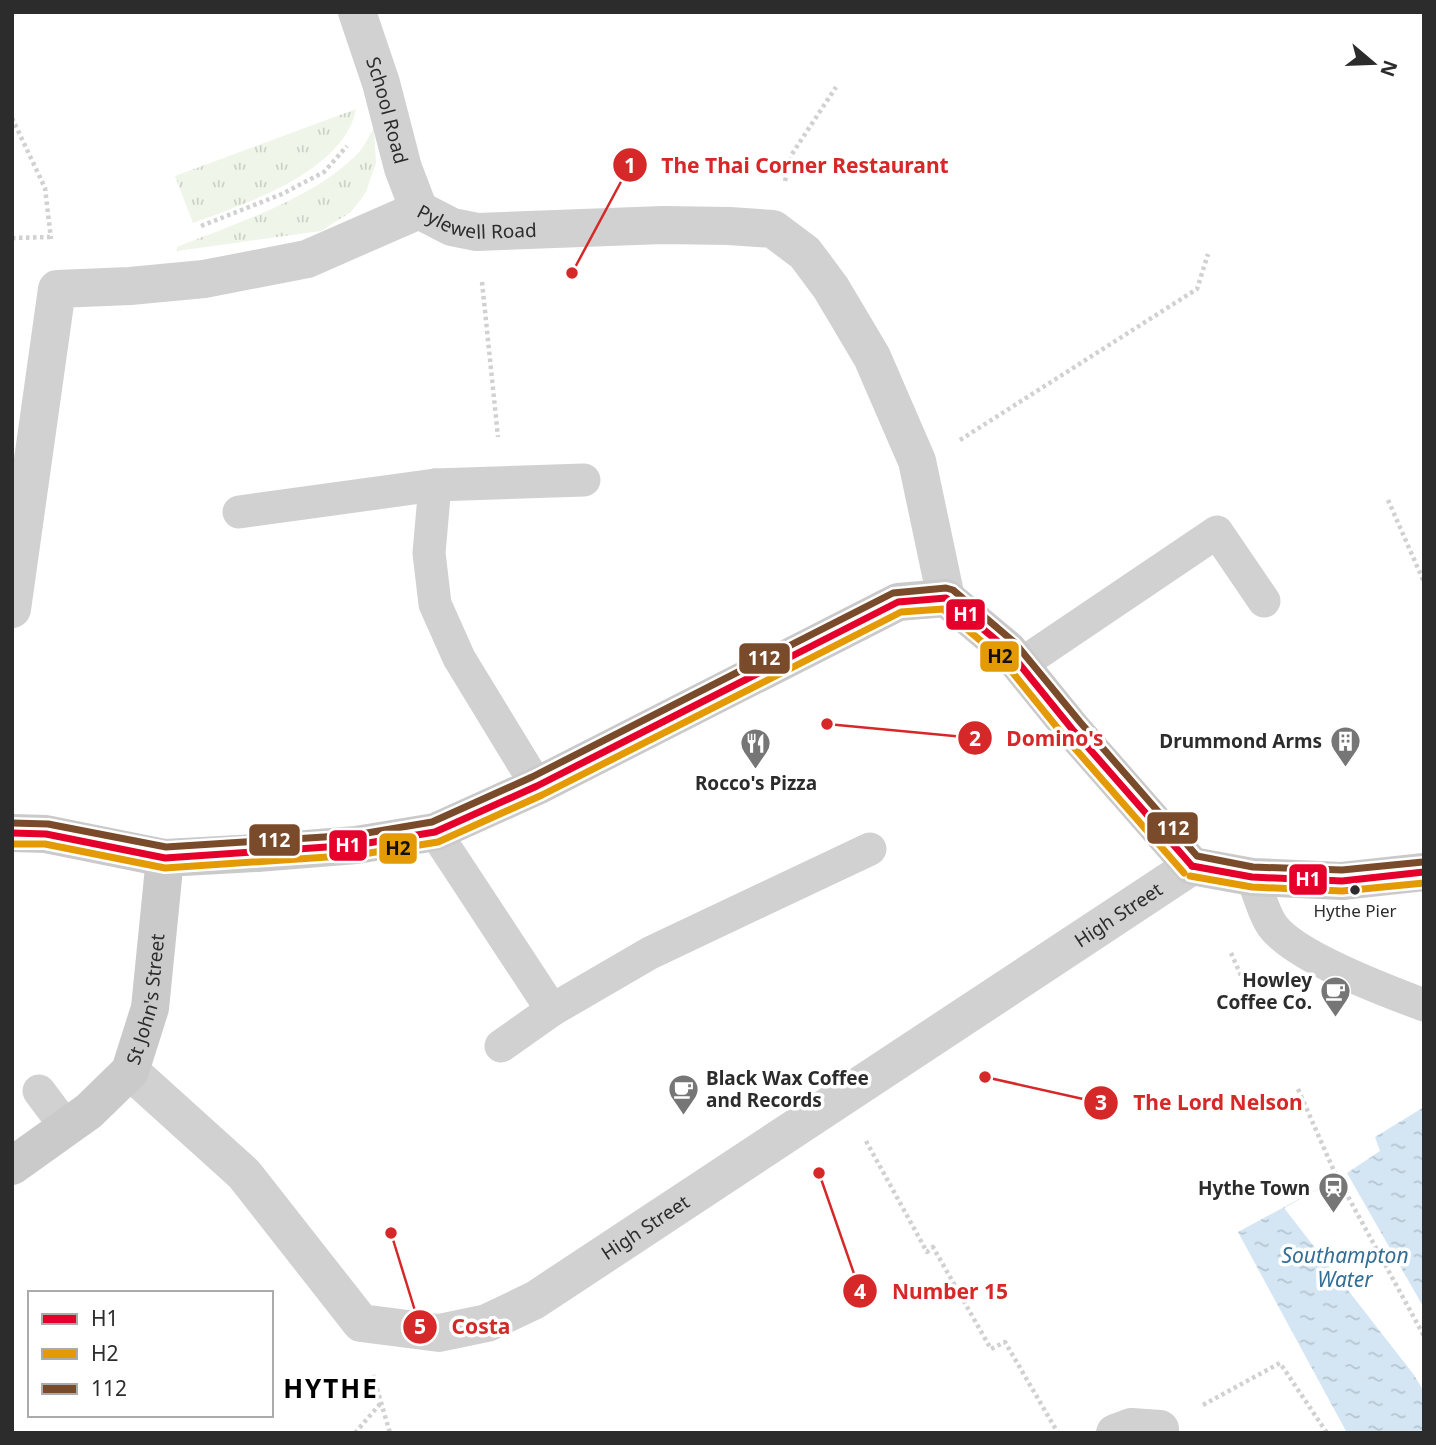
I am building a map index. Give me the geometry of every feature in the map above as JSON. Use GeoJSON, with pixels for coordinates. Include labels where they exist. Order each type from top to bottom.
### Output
{"type":"FeatureCollection","features":[{"type":"Feature","properties":{"kind":"street","name":"School Road"},"geometry":{"type":"LineString","coordinates":[[357,12],[380,83],[402,168],[419,210]]}},
{"type":"Feature","properties":{"kind":"street","name":"Pylewell Road"},"geometry":{"type":"LineString","coordinates":[[57,289],[204,279],[306,260],[419,210],[452,227],[477,232],[663,225],[773,229]]}},
{"type":"Feature","properties":{"kind":"street"},"geometry":{"type":"LineString","coordinates":[[773,229],[805,253],[831,288],[872,357],[917,461],[946,598],[1008,650],[1072,729],[1192,866],[1252,877],[1342,881],[1424,872]]}},
{"type":"Feature","properties":{"kind":"street"},"geometry":{"type":"LineString","coordinates":[[12,609],[57,289]]}},
{"type":"Feature","properties":{"kind":"street"},"geometry":{"type":"LineString","coordinates":[[12,833],[46,834],[165,858],[356,845],[435,832],[537,786],[898,602],[946,598]]}},
{"type":"Feature","properties":{"kind":"street","name":"St John's Street"},"geometry":{"type":"LineString","coordinates":[[12,1166],[89,1111],[130,1071],[150,1008],[165,858]]}},
{"type":"Feature","properties":{"kind":"street","name":"High Street"},"geometry":{"type":"LineString","coordinates":[[130,1071],[244,1174],[361,1323],[439,1333],[487,1323],[535,1300],[1192,866]]}},
{"type":"Feature","properties":{"kind":"street"},"geometry":{"type":"LineString","coordinates":[[1115,1433],[1131,1427],[1160,1429]]}},
{"type":"Feature","properties":{"kind":"lane"},"geometry":{"type":"LineString","coordinates":[[239,512],[435,485],[584,480]]}},
{"type":"Feature","properties":{"kind":"lane"},"geometry":{"type":"LineString","coordinates":[[435,485],[429,553],[435,604],[459,658],[537,786]]}},
{"type":"Feature","properties":{"kind":"lane"},"geometry":{"type":"LineString","coordinates":[[1020,665],[1217,532],[1264,601]]}},
{"type":"Feature","properties":{"kind":"lane"},"geometry":{"type":"LineString","coordinates":[[435,832],[552,1010]]}},
{"type":"Feature","properties":{"kind":"lane"},"geometry":{"type":"LineString","coordinates":[[500,1046],[552,1010],[650,953],[870,849]]}},
{"type":"Feature","properties":{"kind":"lane"},"geometry":{"type":"LineString","coordinates":[[1252,877],[1270,923],[1285,939],[1375,987],[1424,1005]]}},
{"type":"Feature","properties":{"kind":"lane"},"geometry":{"type":"LineString","coordinates":[[39,1091],[66,1127]]}},
{"type":"Feature","properties":{"kind":"path"},"geometry":{"type":"LineString","coordinates":[[196,228],[282,194],[324,172],[351,141],[366,116],[380,83]]}},
{"type":"Feature","properties":{"kind":"path"},"geometry":{"type":"LineString","coordinates":[[773,229],[792,154],[836,88]]}},
{"type":"Feature","properties":{"kind":"path"},"geometry":{"type":"LineString","coordinates":[[12,118],[45,188],[57,289]]}},
{"type":"Feature","properties":{"kind":"path"},"geometry":{"type":"LineString","coordinates":[[477,232],[503,483]]}},
{"type":"Feature","properties":{"kind":"path"},"geometry":{"type":"LineString","coordinates":[[12,238],[51,237]]}},
{"type":"Feature","properties":{"kind":"path"},"geometry":{"type":"LineString","coordinates":[[917,461],[937,454],[1197,289],[1208,254]]}},
{"type":"Feature","properties":{"kind":"path"},"geometry":{"type":"LineString","coordinates":[[1388,500],[1424,582]]}},
{"type":"Feature","properties":{"kind":"path"},"geometry":{"type":"LineString","coordinates":[[1298,1088],[1334,1171],[1424,1336]]}},
{"type":"Feature","properties":{"kind":"path"},"geometry":{"type":"LineString","coordinates":[[841,1098],[927,1252],[933,1247],[991,1349],[1005,1342],[1058,1433]]}},
{"type":"Feature","properties":{"kind":"path"},"geometry":{"type":"LineString","coordinates":[[1160,1429],[1280,1363],[1326,1433]]}},
{"type":"Feature","properties":{"kind":"path"},"geometry":{"type":"LineString","coordinates":[[355,1433],[380,1404]]}},
{"type":"Feature","properties":{"kind":"green space"},"geometry":{"type":"Polygon","coordinates":[[[356,109],[348,131],[333,150],[313,167],[265,195],[193,223],[175,176],[356,109]]]}},
{"type":"Feature","properties":{"kind":"green space"},"geometry":{"type":"Polygon","coordinates":[[[374,128],[376,163],[366,192],[351,212],[321,231],[177,251],[177,247],[274,208],[321,183],[360,151],[374,128]]]}},
{"type":"Feature","properties":{"kind":"water","name":"Southampton Water"},"geometry":{"type":"Polygon","coordinates":[[[1424,1107],[1424,1433],[1347,1433],[1238,1232],[1347,1173],[1380,1151],[1375,1137],[1424,1107]]]}},
{"type":"Feature","properties":{"kind":"pier"},"geometry":{"type":"Polygon","coordinates":[[[1347,1173],[1424,1308],[1424,1392],[1414,1375],[1284,1208],[1347,1173]]]}},
{"type":"Feature","properties":{"kind":"transit line","name":"112"},"geometry":{"type":"LineString","coordinates":[[12,823],[48,824],[166,847],[355,835],[432,822],[532,777],[893,593],[946,588],[953,590],[1015,643],[1197,856],[1253,867],[1342,870],[1423,862]]}},
{"type":"Feature","properties":{"kind":"transit line","name":"H1"},"geometry":{"type":"LineString","coordinates":[[12,833],[46,834],[165,858],[356,845],[435,832],[537,786],[898,602],[946,598],[1008,650],[1072,729],[1192,866]]}},
{"type":"Feature","properties":{"kind":"transit line","name":"H2"},"geometry":{"type":"LineString","coordinates":[[12,844],[45,844],[165,868],[357,855],[438,842],[542,795],[901,612],[943,609],[1000,657],[1064,736],[1184,873]]}},
{"type":"Feature","properties":{"kind":"transit line","name":"H1"},"geometry":{"type":"LineString","coordinates":[[1192,866],[1252,877],[1342,881],[1424,872]]}},
{"type":"Feature","properties":{"kind":"transit line","name":"H2"},"geometry":{"type":"LineString","coordinates":[[1190,876],[1252,887],[1342,891],[1424,883]]}},
{"type":"Feature","properties":{"kind":"place","name":"The Thai Corner Restaurant"},"geometry":{"type":"Point","coordinates":[572,273]}},
{"type":"Feature","properties":{"kind":"place","name":"Domino's"},"geometry":{"type":"Point","coordinates":[827,724]}},
{"type":"Feature","properties":{"kind":"place","name":"Drummond Arms"},"geometry":{"type":"Point","coordinates":[1345,768]}},
{"type":"Feature","properties":{"kind":"place","name":"Rocco's Pizza"},"geometry":{"type":"Point","coordinates":[756,771]}},
{"type":"Feature","properties":{"kind":"place","name":"Hythe Pier"},"geometry":{"type":"Point","coordinates":[1355,890]}},
{"type":"Feature","properties":{"kind":"place","name":"Howley Coffee Co."},"geometry":{"type":"Point","coordinates":[1335,1018]}},
{"type":"Feature","properties":{"kind":"place","name":"The Lord Nelson"},"geometry":{"type":"Point","coordinates":[985,1077]}},
{"type":"Feature","properties":{"kind":"place","name":"Black Wax Coffee and Records"},"geometry":{"type":"Point","coordinates":[683,1116]}},
{"type":"Feature","properties":{"kind":"place","name":"Number 15"},"geometry":{"type":"Point","coordinates":[819,1173]}},
{"type":"Feature","properties":{"kind":"place","name":"Hythe Town"},"geometry":{"type":"Point","coordinates":[1333,1215]}},
{"type":"Feature","properties":{"kind":"place","name":"Costa"},"geometry":{"type":"Point","coordinates":[391,1233]}},
{"type":"Feature","properties":{"kind":"district","name":"HYTHE"},"geometry":{"type":"Point","coordinates":[331,1388]}}]}
